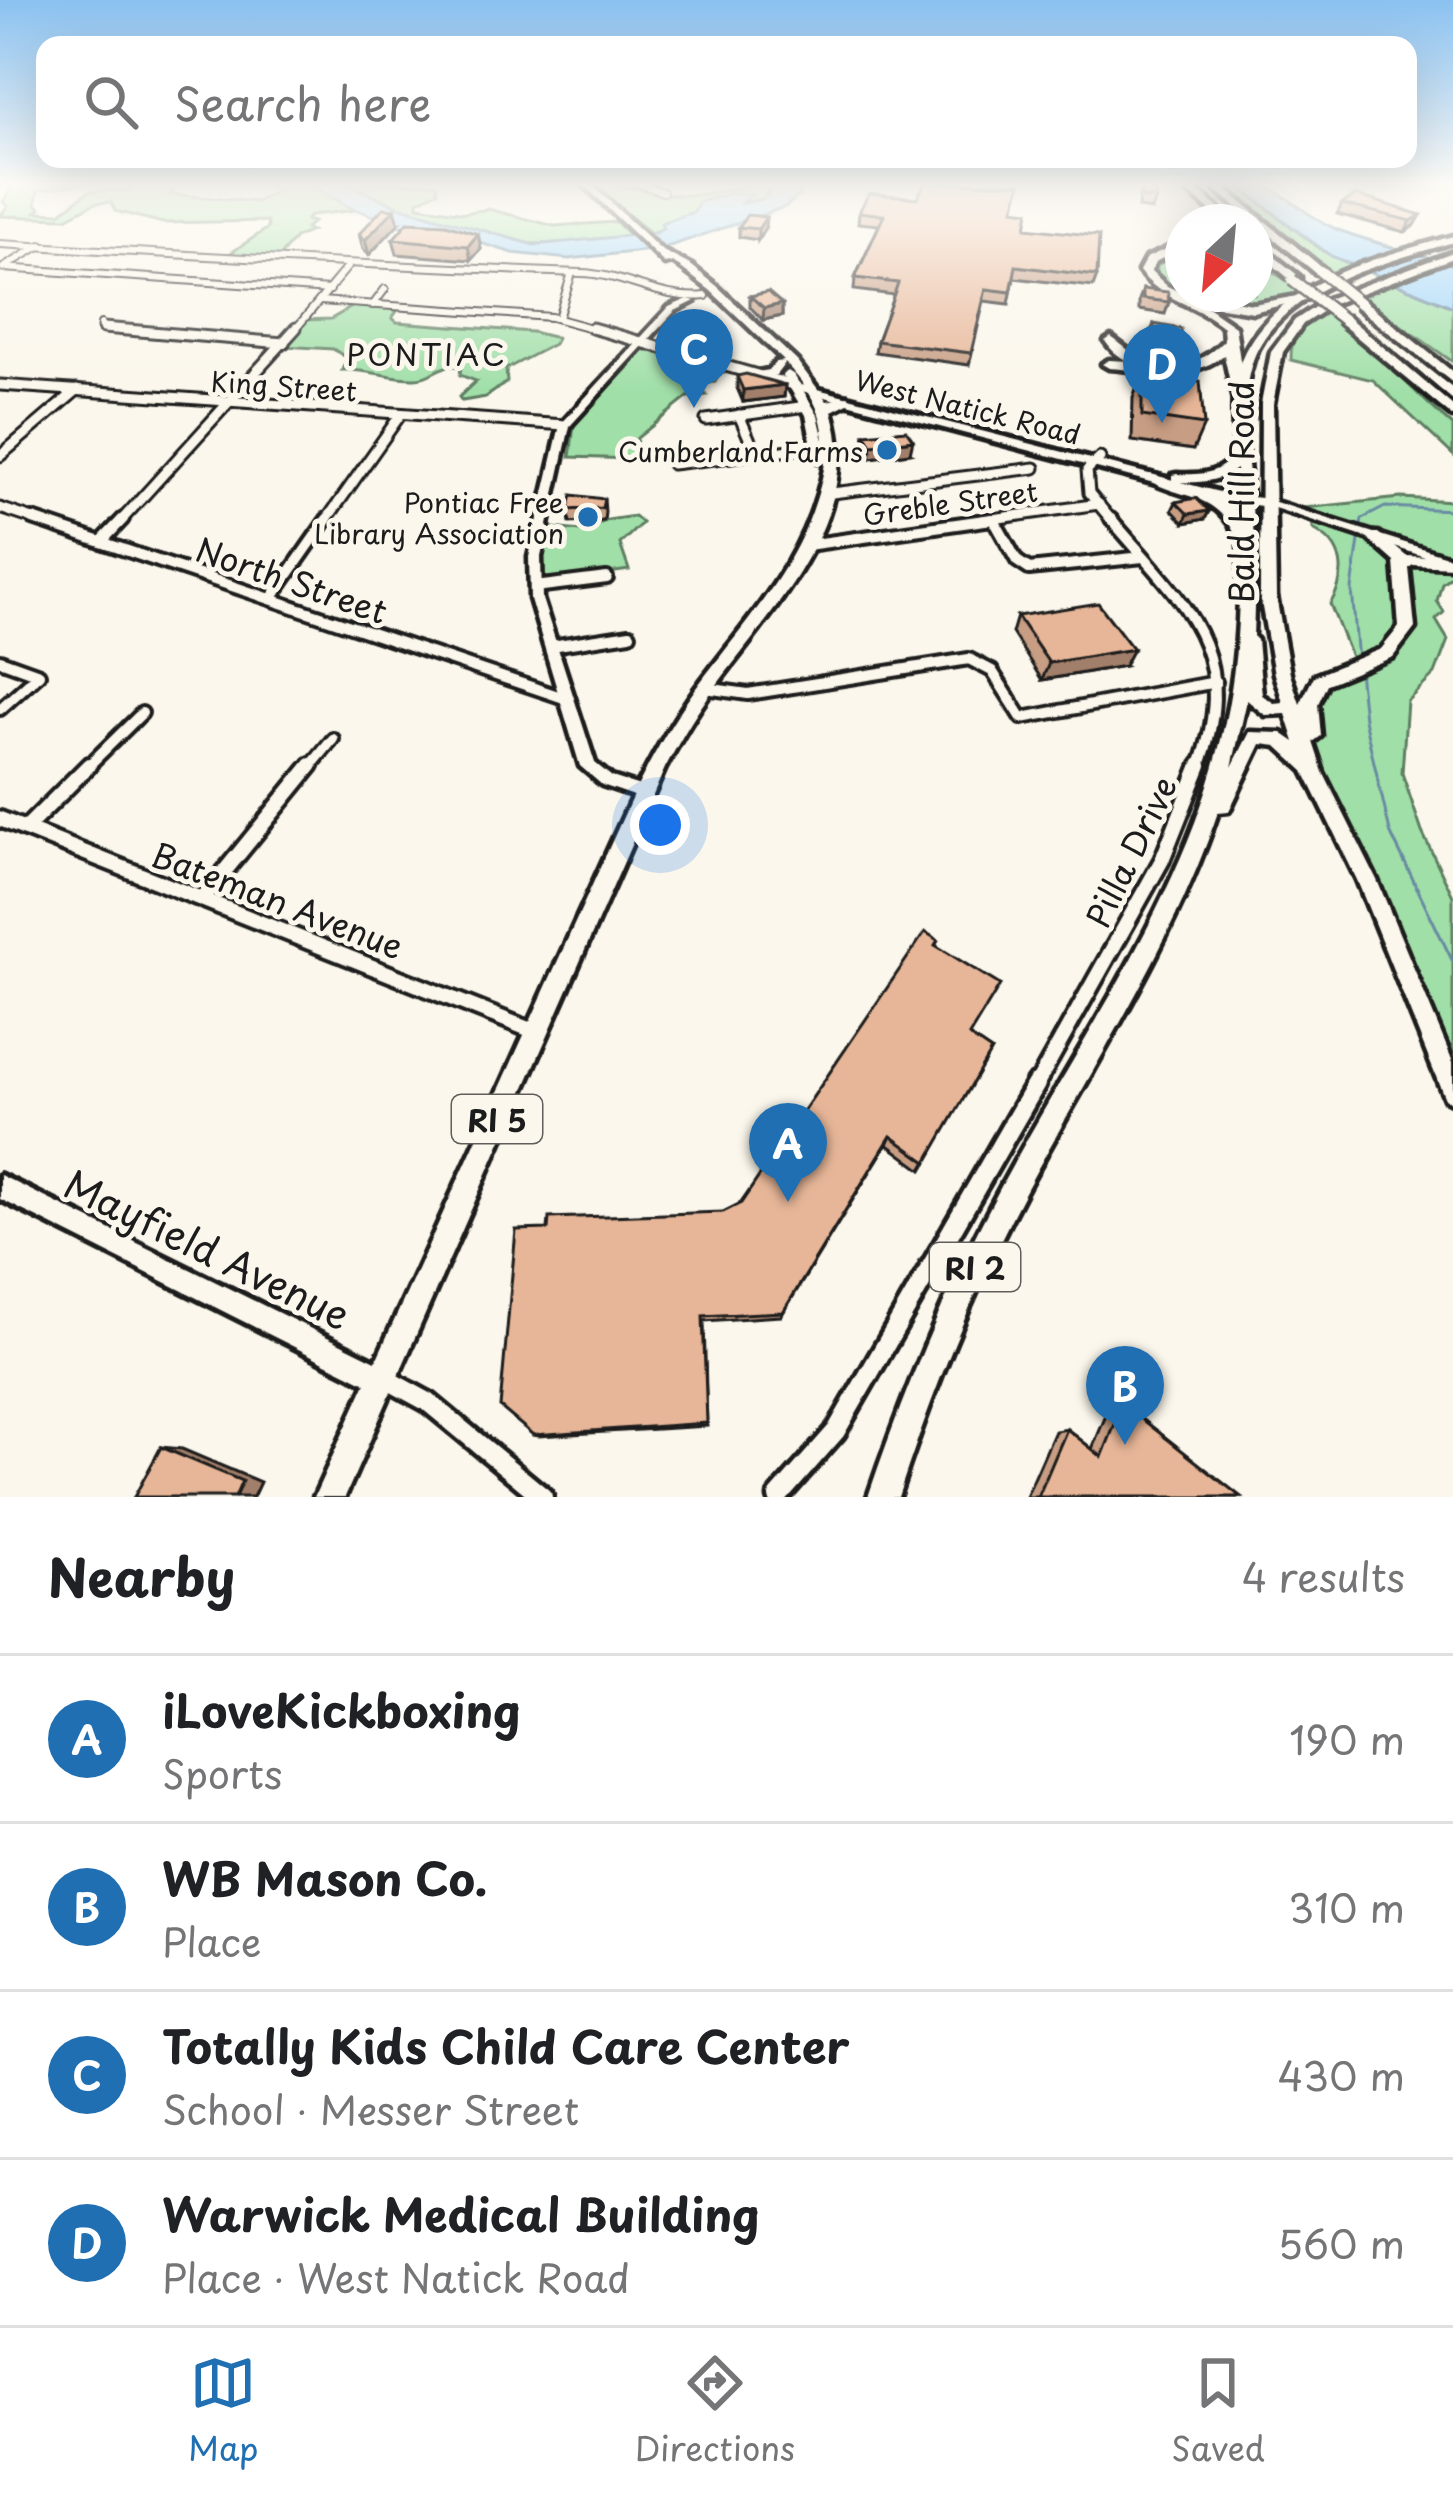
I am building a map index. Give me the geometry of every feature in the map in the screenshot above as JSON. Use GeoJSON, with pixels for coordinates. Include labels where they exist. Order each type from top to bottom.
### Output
{"type":"FeatureCollection","features":[{"type":"Feature","properties":{"kind":"highway"},"geometry":{"type":"LineString","coordinates":[[1299,253],[1453,379]]}},
{"type":"Feature","properties":{"kind":"highway"},"geometry":{"type":"LineString","coordinates":[[1165,255],[1150,260],[1147,275],[1165,289]]}},
{"type":"Feature","properties":{"kind":"highway"},"geometry":{"type":"LineString","coordinates":[[1165,258],[1156,270],[1165,284]]}},
{"type":"Feature","properties":{"kind":"highway"},"geometry":{"type":"LineString","coordinates":[[1273,261],[1453,413]]}},
{"type":"Feature","properties":{"kind":"highway"},"geometry":{"type":"LineString","coordinates":[[1273,270],[1294,280]]}},
{"type":"Feature","properties":{"kind":"highway"},"geometry":{"type":"LineString","coordinates":[[1273,303],[1297,300]]}},
{"type":"Feature","properties":{"kind":"highway"},"geometry":{"type":"LineString","coordinates":[[1365,308],[1453,364]]}},
{"type":"Feature","properties":{"kind":"highway"},"geometry":{"type":"LineString","coordinates":[[1209,312],[1222,318],[1233,337],[1232,367],[1242,405]]}},
{"type":"Feature","properties":{"kind":"highway"},"geometry":{"type":"LineString","coordinates":[[1109,364],[1166,370],[1210,364],[1233,337]]}},
{"type":"Feature","properties":{"kind":"highway"},"geometry":{"type":"LineString","coordinates":[[1111,340],[1126,356],[1166,370]]}},
{"type":"Feature","properties":{"kind":"main road","name":"RI 5"},"geometry":{"type":"LineString","coordinates":[[329,1497],[643,793],[705,688],[807,545],[823,494],[831,462],[830,425],[808,388],[661,253]]}},
{"type":"Feature","properties":{"kind":"main road","name":"Bald Hill Road"},"geometry":{"type":"LineString","coordinates":[[1079,1042],[1163,916],[1222,774],[1238,707],[1245,559],[1242,379],[1252,347],[1267,326],[1297,300],[1411,253]]}},
{"type":"Feature","properties":{"kind":"main road","name":"Bald Hill Road"},"geometry":{"type":"LineString","coordinates":[[1448,256],[1313,312],[1277,352],[1268,386],[1268,596],[1292,707],[1314,772],[1367,880],[1453,1091]]}},
{"type":"Feature","properties":{"kind":"main road","name":"RI 5"},"geometry":{"type":"LineString","coordinates":[[712,295],[808,388]]}},
{"type":"Feature","properties":{"kind":"main road"},"geometry":{"type":"LineString","coordinates":[[758,375],[772,373],[780,364]]}},
{"type":"Feature","properties":{"kind":"main road","name":"RI 5"},"geometry":{"type":"LineString","coordinates":[[808,388],[807,406],[820,446],[823,494]]}},
{"type":"Feature","properties":{"kind":"main road","name":"West Natick Road"},"geometry":{"type":"LineString","coordinates":[[808,388],[1244,498]]}},
{"type":"Feature","properties":{"kind":"main road","name":"West Natick Road"},"geometry":{"type":"LineString","coordinates":[[808,388],[1151,478],[1269,502]]}},
{"type":"Feature","properties":{"kind":"main road"},"geometry":{"type":"LineString","coordinates":[[824,412],[848,400]]}},
{"type":"Feature","properties":{"kind":"main road"},"geometry":{"type":"LineString","coordinates":[[1178,478],[1217,477],[1237,462],[1243,450]]}},
{"type":"Feature","properties":{"kind":"main road"},"geometry":{"type":"LineString","coordinates":[[1151,478],[1207,497],[1233,513],[1245,559]]}},
{"type":"Feature","properties":{"kind":"main road"},"geometry":{"type":"LineString","coordinates":[[1325,794],[1309,722],[1312,692],[1333,673],[1372,660],[1398,644],[1407,628],[1403,565],[1391,547],[1364,533]]}},
{"type":"Feature","properties":{"kind":"main road"},"geometry":{"type":"LineString","coordinates":[[1403,565],[1410,560],[1452,562]]}},
{"type":"Feature","properties":{"kind":"main road"},"geometry":{"type":"LineString","coordinates":[[1244,611],[1254,698],[1271,710],[1292,707]]}},
{"type":"Feature","properties":{"kind":"main road"},"geometry":{"type":"LineString","coordinates":[[1163,916],[1196,861],[1256,737],[1273,736],[1287,742],[1314,772]]}},
{"type":"Feature","properties":{"kind":"main road","name":"RI 2"},"geometry":{"type":"LineString","coordinates":[[884,1497],[945,1328],[1079,1042]]}},
{"type":"Feature","properties":{"kind":"main road","name":"Mayfield Avenue"},"geometry":{"type":"LineString","coordinates":[[0,1187],[382,1378]]}},
{"type":"Feature","properties":{"kind":"street"},"geometry":{"type":"LineString","coordinates":[[28,253],[3,268],[330,290]]}},
{"type":"Feature","properties":{"kind":"street"},"geometry":{"type":"LineString","coordinates":[[173,253],[572,273],[616,278],[672,302],[712,295]]}},
{"type":"Feature","properties":{"kind":"street"},"geometry":{"type":"LineString","coordinates":[[101,542],[234,401],[350,265]]}},
{"type":"Feature","properties":{"kind":"street"},"geometry":{"type":"LineString","coordinates":[[558,319],[572,273]]}},
{"type":"Feature","properties":{"kind":"street"},"geometry":{"type":"LineString","coordinates":[[373,305],[385,290]]}},
{"type":"Feature","properties":{"kind":"street"},"geometry":{"type":"LineString","coordinates":[[643,793],[607,781],[588,766],[550,646],[536,587],[535,557],[566,425],[640,345],[672,302],[712,295]]}},
{"type":"Feature","properties":{"kind":"street","name":"West Natick Road"},"geometry":{"type":"LineString","coordinates":[[320,301],[558,319],[808,388]]}},
{"type":"Feature","properties":{"kind":"street"},"geometry":{"type":"LineString","coordinates":[[101,324],[104,329],[284,343]]}},
{"type":"Feature","properties":{"kind":"street","name":"King Street"},"geometry":{"type":"LineString","coordinates":[[0,385],[566,425]]}},
{"type":"Feature","properties":{"kind":"street"},"geometry":{"type":"LineString","coordinates":[[0,455],[77,390]]}},
{"type":"Feature","properties":{"kind":"street"},"geometry":{"type":"LineString","coordinates":[[706,419],[807,406]]}},
{"type":"Feature","properties":{"kind":"street"},"geometry":{"type":"LineString","coordinates":[[271,599],[400,414]]}},
{"type":"Feature","properties":{"kind":"street"},"geometry":{"type":"LineString","coordinates":[[739,415],[756,454]]}},
{"type":"Feature","properties":{"kind":"street"},"geometry":{"type":"LineString","coordinates":[[1015,443],[1016,467]]}},
{"type":"Feature","properties":{"kind":"street"},"geometry":{"type":"LineString","coordinates":[[671,464],[816,446]]}},
{"type":"Feature","properties":{"kind":"street"},"geometry":{"type":"LineString","coordinates":[[1098,461],[1101,471],[1095,491],[1099,504]]}},
{"type":"Feature","properties":{"kind":"street"},"geometry":{"type":"LineString","coordinates":[[823,494],[1035,468]]}},
{"type":"Feature","properties":{"kind":"street","name":"West Natick Road"},"geometry":{"type":"LineString","coordinates":[[1269,502],[1452,562]]}},
{"type":"Feature","properties":{"kind":"street","name":"Greble Street"},"geometry":{"type":"LineString","coordinates":[[807,545],[1099,504]]}},
{"type":"Feature","properties":{"kind":"street","name":"Pilla Drive"},"geometry":{"type":"LineString","coordinates":[[1079,1042],[1178,826],[1207,745],[1216,682],[1204,635],[1099,504]]}},
{"type":"Feature","properties":{"kind":"street","name":"North Street"},"geometry":{"type":"LineString","coordinates":[[0,508],[567,699]]}},
{"type":"Feature","properties":{"kind":"street"},"geometry":{"type":"LineString","coordinates":[[994,520],[1017,561],[1029,569],[1143,557]]}},
{"type":"Feature","properties":{"kind":"street"},"geometry":{"type":"LineString","coordinates":[[536,587],[607,578]]}},
{"type":"Feature","properties":{"kind":"street"},"geometry":{"type":"LineString","coordinates":[[550,646],[631,634]]}},
{"type":"Feature","properties":{"kind":"street"},"geometry":{"type":"LineString","coordinates":[[705,688],[748,694],[965,658],[980,661],[992,671],[1022,718],[1216,682]]}},
{"type":"Feature","properties":{"kind":"street"},"geometry":{"type":"LineString","coordinates":[[0,661],[39,674],[0,709]]}},
{"type":"Feature","properties":{"kind":"street"},"geometry":{"type":"LineString","coordinates":[[25,829],[142,713]]}},
{"type":"Feature","properties":{"kind":"street"},"geometry":{"type":"LineString","coordinates":[[202,899],[333,739]]}},
{"type":"Feature","properties":{"kind":"street","name":"Bateman Avenue"},"geometry":{"type":"LineString","coordinates":[[0,819],[536,1032]]}},
{"type":"Feature","properties":{"kind":"street","name":"Bald Hill Road"},"geometry":{"type":"LineString","coordinates":[[778,1497],[813,1460],[856,1401],[1079,1042]]}},
{"type":"Feature","properties":{"kind":"street"},"geometry":{"type":"LineString","coordinates":[[382,1378],[428,1402],[543,1497]]}},
{"type":"Feature","properties":{"kind":"green space"},"geometry":{"type":"Polygon","coordinates":[[[231,253],[283,253],[277,260],[226,256],[231,253]]]}},
{"type":"Feature","properties":{"kind":"green space"},"geometry":{"type":"Polygon","coordinates":[[[1306,253],[1327,253],[1357,268],[1335,276],[1306,253]]]}},
{"type":"Feature","properties":{"kind":"green space"},"geometry":{"type":"Polygon","coordinates":[[[1165,261],[1165,283],[1157,275],[1157,264],[1165,261]]]}},
{"type":"Feature","properties":{"kind":"green space"},"geometry":{"type":"Polygon","coordinates":[[[1273,272],[1308,294],[1273,301],[1273,272]]]}},
{"type":"Feature","properties":{"kind":"green space"},"geometry":{"type":"Polygon","coordinates":[[[1393,282],[1453,307],[1453,362],[1358,295],[1393,282]]]}},
{"type":"Feature","properties":{"kind":"green space"},"geometry":{"type":"Polygon","coordinates":[[[357,304],[400,307],[392,318],[397,322],[557,338],[506,369],[507,382],[486,397],[462,401],[459,397],[476,381],[460,375],[461,367],[447,367],[420,378],[395,377],[342,370],[347,358],[333,349],[282,346],[302,320],[331,319],[357,304]]]}},
{"type":"Feature","properties":{"kind":"green space"},"geometry":{"type":"Polygon","coordinates":[[[1321,307],[1453,426],[1453,455],[1373,380],[1291,360],[1298,329],[1321,307]]]}},
{"type":"Feature","properties":{"kind":"green space"},"geometry":{"type":"Polygon","coordinates":[[[640,345],[724,365],[715,382],[697,384],[706,395],[688,397],[637,438],[634,459],[570,457],[574,425],[607,389],[601,386],[640,345]]]}},
{"type":"Feature","properties":{"kind":"green space"},"geometry":{"type":"Polygon","coordinates":[[[1401,498],[1453,501],[1453,574],[1442,583],[1437,601],[1444,612],[1436,620],[1448,640],[1435,674],[1407,701],[1402,773],[1422,832],[1453,896],[1453,1091],[1324,793],[1307,719],[1312,691],[1353,662],[1330,604],[1341,572],[1337,552],[1313,529],[1304,508],[1401,498]]]}},
{"type":"Feature","properties":{"kind":"green space"},"geometry":{"type":"Polygon","coordinates":[[[634,516],[642,523],[620,544],[629,570],[535,584],[542,527],[581,531],[634,516]]]}},
{"type":"Feature","properties":{"kind":"water"},"geometry":{"type":"Polygon","coordinates":[[[513,253],[625,253],[569,259],[513,253]]]}},
{"type":"Feature","properties":{"kind":"water"},"geometry":{"type":"Polygon","coordinates":[[[1327,253],[1412,253],[1453,265],[1453,307],[1327,253]]]}},
{"type":"Feature","properties":{"kind":"building"},"geometry":{"type":"Polygon","coordinates":[[[867,253],[1098,253],[1097,276],[1016,266],[1011,292],[986,289],[971,353],[877,341],[898,283],[855,278],[867,253]]]}},
{"type":"Feature","properties":{"kind":"building"},"geometry":{"type":"Polygon","coordinates":[[[1143,289],[1165,292],[1165,302],[1143,299],[1143,289]]]}},
{"type":"Feature","properties":{"kind":"building"},"geometry":{"type":"Polygon","coordinates":[[[768,292],[782,304],[764,308],[750,296],[768,292]]]}},
{"type":"Feature","properties":{"kind":"building"},"geometry":{"type":"Polygon","coordinates":[[[1154,324],[1181,329],[1182,340],[1155,338],[1154,324]]]}},
{"type":"Feature","properties":{"kind":"building"},"geometry":{"type":"Polygon","coordinates":[[[1142,373],[1200,381],[1204,425],[1142,416],[1142,373]]]}},
{"type":"Feature","properties":{"kind":"building"},"geometry":{"type":"Polygon","coordinates":[[[746,374],[785,385],[743,390],[737,376],[746,374]]]}},
{"type":"Feature","properties":{"kind":"building"},"geometry":{"type":"Polygon","coordinates":[[[906,430],[913,440],[872,445],[865,434],[906,430]]]}},
{"type":"Feature","properties":{"kind":"building"},"geometry":{"type":"Polygon","coordinates":[[[572,495],[604,499],[602,508],[568,510],[572,495]]]}},
{"type":"Feature","properties":{"kind":"building"},"geometry":{"type":"Polygon","coordinates":[[[1196,498],[1209,511],[1188,514],[1176,502],[1196,498]]]}},
{"type":"Feature","properties":{"kind":"building"},"geometry":{"type":"Polygon","coordinates":[[[1098,603],[1133,649],[1049,663],[1017,616],[1098,603]]]}},
{"type":"Feature","properties":{"kind":"building"},"geometry":{"type":"Polygon","coordinates":[[[925,932],[938,940],[935,945],[1000,985],[969,1036],[991,1051],[927,1162],[891,1136],[783,1312],[703,1316],[707,1423],[533,1435],[500,1407],[516,1230],[548,1229],[549,1218],[723,1212],[741,1203],[925,932]]]}},
{"type":"Feature","properties":{"kind":"building"},"geometry":{"type":"Polygon","coordinates":[[[1123,1404],[1241,1497],[1038,1497],[1067,1429],[1102,1457],[1123,1404]]]}},
{"type":"Feature","properties":{"kind":"building"},"geometry":{"type":"Polygon","coordinates":[[[161,1447],[242,1481],[235,1497],[134,1497],[161,1447]]]}},
{"type":"Feature","properties":{"kind":"waterway"},"geometry":{"type":"LineString","coordinates":[[1358,661],[1352,589],[1362,519],[1385,507],[1453,510]]}},
{"type":"Feature","properties":{"kind":"waterway"},"geometry":{"type":"LineString","coordinates":[[1359,670],[1364,719],[1390,832],[1453,962]]}},
{"type":"Feature","properties":{"kind":"place","name":"Totally Kids Child Care Center"},"geometry":{"type":"Point","coordinates":[694,408]}},
{"type":"Feature","properties":{"kind":"place","name":"Warwick Medical Building"},"geometry":{"type":"Point","coordinates":[1162,423]}},
{"type":"Feature","properties":{"kind":"place","name":"Cumberland Farms"},"geometry":{"type":"Point","coordinates":[887,450]}},
{"type":"Feature","properties":{"kind":"place","name":"Pontiac Free Library Association"},"geometry":{"type":"Point","coordinates":[588,517]}},
{"type":"Feature","properties":{"kind":"place","name":"iLoveKickboxing"},"geometry":{"type":"Point","coordinates":[788,1202]}},
{"type":"Feature","properties":{"kind":"place","name":"WB Mason Co."},"geometry":{"type":"Point","coordinates":[1125,1445]}},
{"type":"Feature","properties":{"kind":"district","name":"PONTIAC"},"geometry":{"type":"Point","coordinates":[427,353]}}]}
